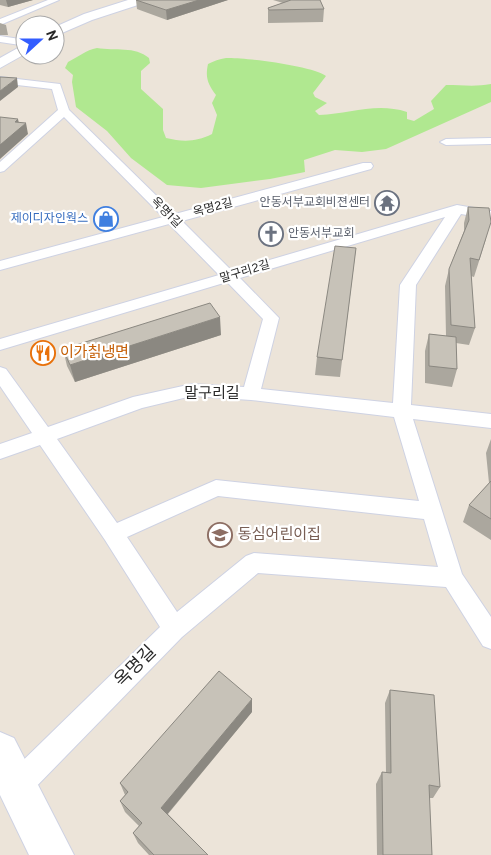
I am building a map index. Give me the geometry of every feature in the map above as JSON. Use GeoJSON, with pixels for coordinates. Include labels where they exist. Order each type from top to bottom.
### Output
{"type":"FeatureCollection","features":[{"type":"Feature","properties":{"kind":"street"},"geometry":{"type":"LineString","coordinates":[[0,22],[55,0]]}},
{"type":"Feature","properties":{"kind":"street"},"geometry":{"type":"LineString","coordinates":[[65,22],[126,0]]}},
{"type":"Feature","properties":{"kind":"street"},"geometry":{"type":"LineString","coordinates":[[65,27],[88,17],[140,0]]}},
{"type":"Feature","properties":{"kind":"street"},"geometry":{"type":"LineString","coordinates":[[0,38],[15,41]]}},
{"type":"Feature","properties":{"kind":"street"},"geometry":{"type":"LineString","coordinates":[[0,54],[15,47]]}},
{"type":"Feature","properties":{"kind":"street"},"geometry":{"type":"LineString","coordinates":[[0,64],[15,50]]}},
{"type":"Feature","properties":{"kind":"street","name":"옥명1길"},"geometry":{"type":"LineString","coordinates":[[0,80],[56,86],[64,111],[271,318],[251,394]]}},
{"type":"Feature","properties":{"kind":"street"},"geometry":{"type":"LineString","coordinates":[[0,168],[64,111]]}},
{"type":"Feature","properties":{"kind":"street"},"geometry":{"type":"LineString","coordinates":[[27,126],[45,128]]}},
{"type":"Feature","properties":{"kind":"street"},"geometry":{"type":"LineString","coordinates":[[446,142],[491,141]]}},
{"type":"Feature","properties":{"kind":"street","name":"옥명2길"},"geometry":{"type":"LineString","coordinates":[[0,266],[367,166]]}},
{"type":"Feature","properties":{"kind":"street"},"geometry":{"type":"LineString","coordinates":[[457,209],[408,286],[402,412],[452,578],[491,638]]}},
{"type":"Feature","properties":{"kind":"street","name":"말구리2길"},"geometry":{"type":"LineString","coordinates":[[0,344],[457,209],[491,215]]}},
{"type":"Feature","properties":{"kind":"street"},"geometry":{"type":"LineString","coordinates":[[0,373],[112,534],[174,629]]}},
{"type":"Feature","properties":{"kind":"street","name":"말구리길"},"geometry":{"type":"LineString","coordinates":[[0,452],[139,402],[192,390],[251,394],[491,421]]}},
{"type":"Feature","properties":{"kind":"street"},"geometry":{"type":"LineString","coordinates":[[112,534],[216,488],[431,511]]}},
{"type":"Feature","properties":{"kind":"street","name":"옥명길"},"geometry":{"type":"LineString","coordinates":[[8,769],[254,562],[452,578]]}},
{"type":"Feature","properties":{"kind":"street"},"geometry":{"type":"LineString","coordinates":[[8,769],[52,855]]}},
{"type":"Feature","properties":{"kind":"green space"},"geometry":{"type":"Polygon","coordinates":[[[97,48],[131,50],[149,58],[150,63],[141,71],[141,89],[163,109],[163,130],[166,138],[178,140],[195,140],[212,134],[217,115],[212,103],[216,95],[208,81],[208,64],[226,58],[294,66],[319,72],[326,76],[313,93],[315,97],[327,103],[315,111],[319,115],[385,108],[407,112],[407,119],[414,121],[434,109],[431,101],[446,85],[474,86],[491,84],[491,102],[386,149],[362,152],[335,150],[304,160],[305,172],[270,179],[201,188],[167,185],[131,158],[107,131],[76,107],[72,82],[73,75],[65,68],[68,62],[97,48]]]}},
{"type":"Feature","properties":{"kind":"building"},"geometry":{"type":"Polygon","coordinates":[[[136,0],[199,0],[166,10],[136,0]]]}},
{"type":"Feature","properties":{"kind":"building"},"geometry":{"type":"Polygon","coordinates":[[[291,0],[320,0],[324,9],[269,10],[268,8],[291,0]]]}},
{"type":"Feature","properties":{"kind":"building"},"geometry":{"type":"Polygon","coordinates":[[[0,77],[17,78],[0,91],[0,77]]]}},
{"type":"Feature","properties":{"kind":"building"},"geometry":{"type":"Polygon","coordinates":[[[0,117],[18,119],[15,122],[26,123],[0,145],[0,117]]]}},
{"type":"Feature","properties":{"kind":"building"},"geometry":{"type":"Polygon","coordinates":[[[468,207],[489,208],[491,222],[479,260],[470,258],[475,328],[451,325],[449,269],[469,220],[468,207]]]}},
{"type":"Feature","properties":{"kind":"building"},"geometry":{"type":"Polygon","coordinates":[[[335,246],[356,248],[342,360],[317,357],[335,246]]]}},
{"type":"Feature","properties":{"kind":"building"},"geometry":{"type":"Polygon","coordinates":[[[210,303],[220,317],[70,365],[63,349],[210,303]]]}},
{"type":"Feature","properties":{"kind":"building"},"geometry":{"type":"Polygon","coordinates":[[[429,334],[456,337],[457,369],[429,366],[429,334]]]}},
{"type":"Feature","properties":{"kind":"building"},"geometry":{"type":"Polygon","coordinates":[[[491,481],[491,519],[469,505],[491,481]]]}},
{"type":"Feature","properties":{"kind":"building"},"geometry":{"type":"Polygon","coordinates":[[[219,671],[252,699],[161,808],[208,855],[154,855],[133,833],[142,823],[120,801],[128,792],[120,783],[219,671]]]}},
{"type":"Feature","properties":{"kind":"building"},"geometry":{"type":"Polygon","coordinates":[[[390,690],[434,695],[440,787],[429,785],[432,855],[383,855],[382,772],[391,773],[390,690]]]}},
{"type":"Feature","properties":{"kind":"place","name":"안동서부교회비젼센터"},"geometry":{"type":"Point","coordinates":[387,203]}},
{"type":"Feature","properties":{"kind":"place","name":"제이디자인웍스"},"geometry":{"type":"Point","coordinates":[106,219]}},
{"type":"Feature","properties":{"kind":"place","name":"안동서부교회"},"geometry":{"type":"Point","coordinates":[271,234]}},
{"type":"Feature","properties":{"kind":"place","name":"이가칡냉면"},"geometry":{"type":"Point","coordinates":[43,353]}},
{"type":"Feature","properties":{"kind":"place","name":"동심어린이집"},"geometry":{"type":"Point","coordinates":[220,535]}}]}
